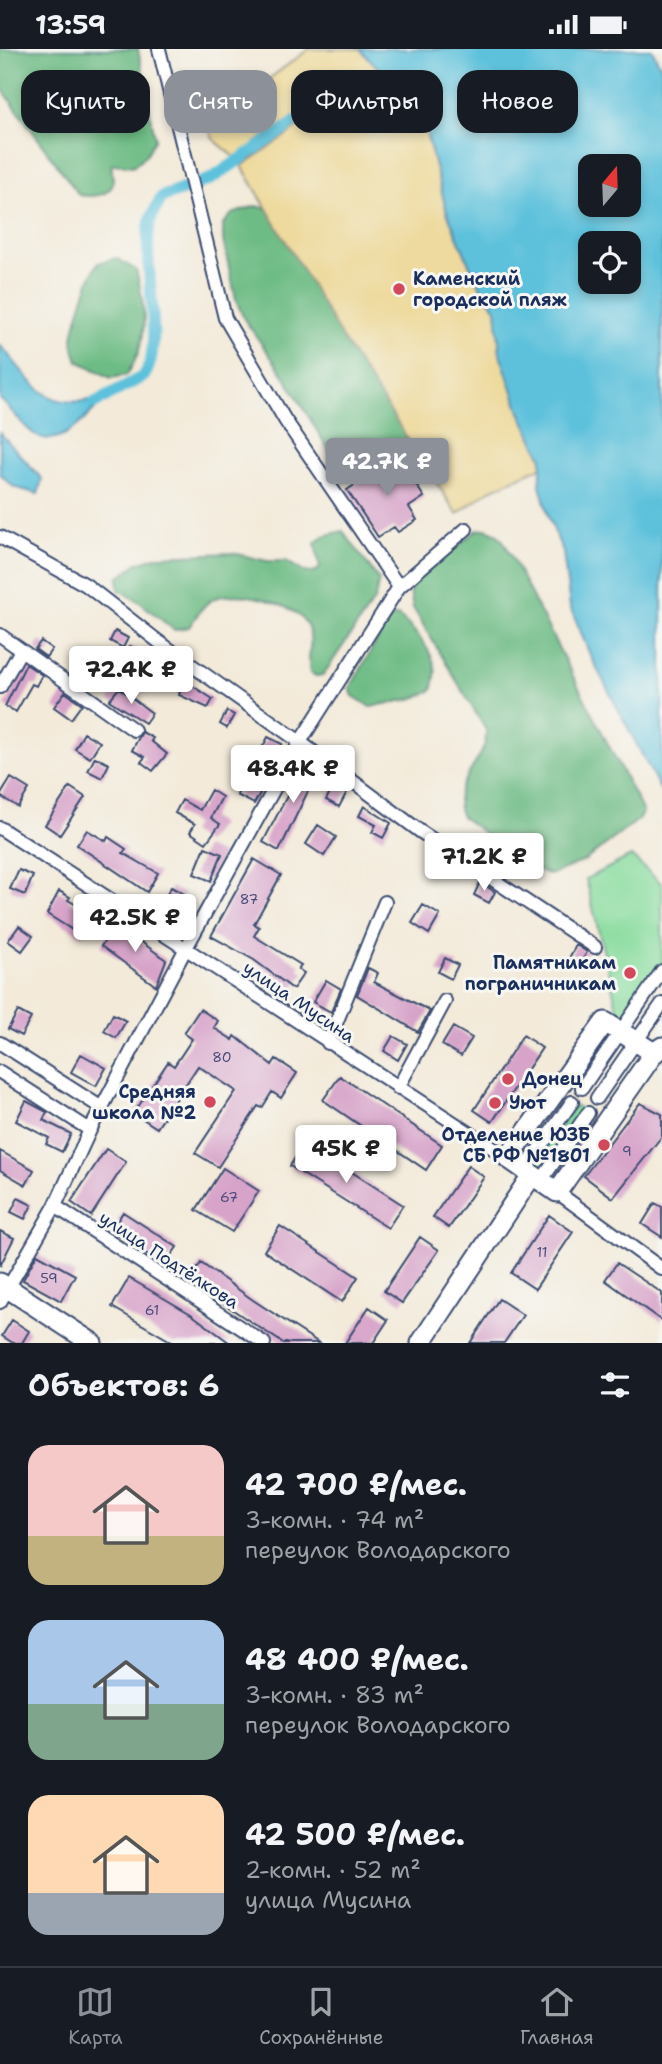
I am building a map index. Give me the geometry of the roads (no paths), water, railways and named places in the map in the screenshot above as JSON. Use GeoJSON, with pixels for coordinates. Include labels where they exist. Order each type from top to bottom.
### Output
{"type":"FeatureCollection","features":[{"type":"Feature","properties":{"kind":"street"},"geometry":{"type":"LineString","coordinates":[[159,49],[225,318],[285,420],[399,587]]}},
{"type":"Feature","properties":{"kind":"street"},"geometry":{"type":"LineString","coordinates":[[92,1343],[2,1291],[55,1206],[90,1130],[300,741],[399,587],[466,529]]}},
{"type":"Feature","properties":{"kind":"street"},"geometry":{"type":"LineString","coordinates":[[0,537],[86,585],[159,642],[300,741],[421,832],[595,947]]}},
{"type":"Feature","properties":{"kind":"street"},"geometry":{"type":"LineString","coordinates":[[0,635],[134,730]]}},
{"type":"Feature","properties":{"kind":"street"},"geometry":{"type":"LineString","coordinates":[[0,687],[21,650]]}},
{"type":"Feature","properties":{"kind":"street","name":"улица Мусина"},"geometry":{"type":"LineString","coordinates":[[0,828],[533,1175],[614,1237],[662,1269]]}},
{"type":"Feature","properties":{"kind":"street"},"geometry":{"type":"LineString","coordinates":[[328,1043],[385,902]]}},
{"type":"Feature","properties":{"kind":"street"},"geometry":{"type":"LineString","coordinates":[[597,1098],[662,971]]}},
{"type":"Feature","properties":{"kind":"street"},"geometry":{"type":"LineString","coordinates":[[398,1088],[445,1001]]}},
{"type":"Feature","properties":{"kind":"street"},"geometry":{"type":"LineString","coordinates":[[582,1088],[662,1004]]}},
{"type":"Feature","properties":{"kind":"street"},"geometry":{"type":"LineString","coordinates":[[605,1022],[658,1050],[533,1175],[605,1022]]}},
{"type":"Feature","properties":{"kind":"street"},"geometry":{"type":"LineString","coordinates":[[0,1043],[102,1108]]}},
{"type":"Feature","properties":{"kind":"street"},"geometry":{"type":"LineString","coordinates":[[0,1072],[90,1130]]}},
{"type":"Feature","properties":{"kind":"street"},"geometry":{"type":"LineString","coordinates":[[428,1341],[533,1175],[572,1102]]}},
{"type":"Feature","properties":{"kind":"street"},"geometry":{"type":"LineString","coordinates":[[533,1175],[588,1113]]}},
{"type":"Feature","properties":{"kind":"street","name":"улица Подтёлкова"},"geometry":{"type":"LineString","coordinates":[[55,1206],[264,1343]]}},
{"type":"Feature","properties":{"kind":"water"},"geometry":{"type":"Polygon","coordinates":[[[360,49],[652,49],[662,69],[662,793],[591,657],[570,607],[563,552],[549,518],[540,485],[542,458],[520,412],[500,354],[496,309],[476,280],[447,212],[426,133],[443,133],[443,70],[380,70],[360,49]]]}},
{"type":"Feature","properties":{"kind":"water"},"geometry":{"type":"Polygon","coordinates":[[[0,345],[34,384],[56,399],[70,402],[106,396],[84,420],[65,434],[44,438],[34,434],[0,399],[0,345]]]}},
{"type":"Feature","properties":{"kind":"water"},"geometry":{"type":"Polygon","coordinates":[[[0,433],[42,479],[38,494],[14,487],[0,474],[0,433]]]}},
{"type":"Feature","properties":{"kind":"waterway"},"geometry":{"type":"LineString","coordinates":[[94,403],[144,376],[150,361],[153,323],[148,239],[151,219],[162,197],[211,179],[291,125]]}},
{"type":"Feature","properties":{"kind":"place","name":"Каменский городской пляж"},"geometry":{"type":"Point","coordinates":[399,289]}},
{"type":"Feature","properties":{"kind":"place","name":"Памятникам пограничникам"},"geometry":{"type":"Point","coordinates":[630,973]}},
{"type":"Feature","properties":{"kind":"place","name":"Донец"},"geometry":{"type":"Point","coordinates":[508,1079]}},
{"type":"Feature","properties":{"kind":"place","name":"Средняя школа №2"},"geometry":{"type":"Point","coordinates":[210,1102]}},
{"type":"Feature","properties":{"kind":"place","name":"Уют"},"geometry":{"type":"Point","coordinates":[495,1103]}},
{"type":"Feature","properties":{"kind":"place","name":"Отделение ЮЗБ СБ РФ №1801"},"geometry":{"type":"Point","coordinates":[604,1145]}}]}
